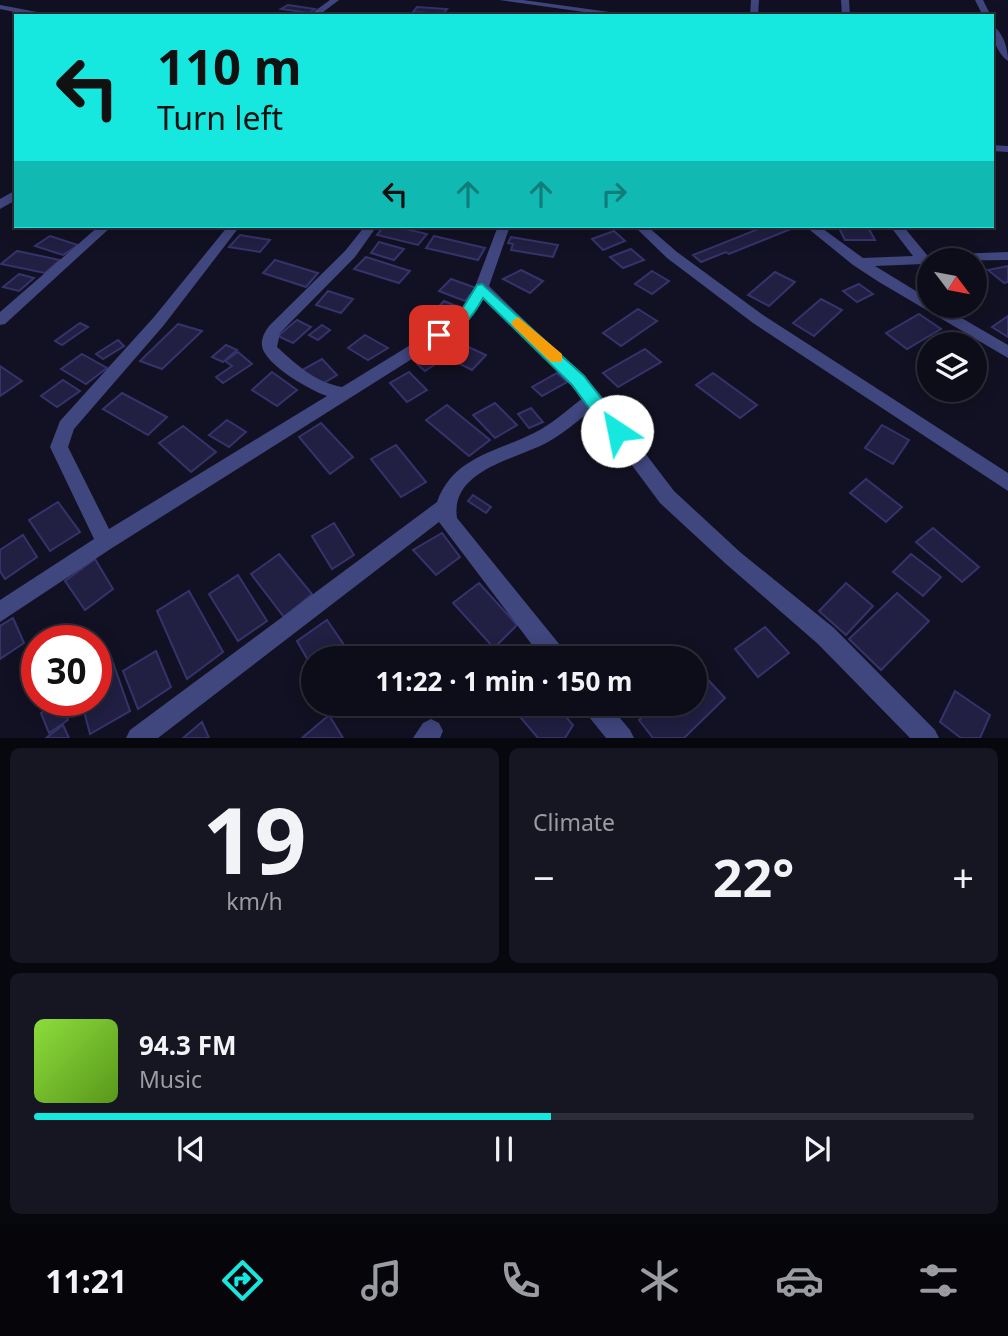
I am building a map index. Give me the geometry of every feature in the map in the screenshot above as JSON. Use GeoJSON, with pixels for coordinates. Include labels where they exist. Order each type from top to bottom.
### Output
{"type":"FeatureCollection","features":[{"type":"Feature","properties":{"kind":"street"},"geometry":{"type":"LineString","coordinates":[[315,14],[335,0]]}},
{"type":"Feature","properties":{"kind":"street"},"geometry":{"type":"LineString","coordinates":[[503,0],[634,13]]}},
{"type":"Feature","properties":{"kind":"street"},"geometry":{"type":"LineString","coordinates":[[0,6],[38,14]]}},
{"type":"Feature","properties":{"kind":"street"},"geometry":{"type":"LineString","coordinates":[[994,31],[1008,59]]}},
{"type":"Feature","properties":{"kind":"street"},"geometry":{"type":"LineString","coordinates":[[0,320],[104,228]]}},
{"type":"Feature","properties":{"kind":"street"},"geometry":{"type":"LineString","coordinates":[[105,542],[59,447],[60,437],[75,414],[159,321],[232,228]]}},
{"type":"Feature","properties":{"kind":"street"},"geometry":{"type":"LineString","coordinates":[[342,393],[321,391],[312,385],[270,349],[269,343],[274,330],[314,293],[369,228]]}},
{"type":"Feature","properties":{"kind":"street"},"geometry":{"type":"LineString","coordinates":[[0,612],[105,542],[456,324],[467,314],[482,288],[503,228]]}},
{"type":"Feature","properties":{"kind":"street"},"geometry":{"type":"LineString","coordinates":[[642,228],[672,255],[758,320],[1008,483]]}},
{"type":"Feature","properties":{"kind":"street"},"geometry":{"type":"LineString","coordinates":[[814,228],[858,262],[1008,352]]}},
{"type":"Feature","properties":{"kind":"street"},"geometry":{"type":"LineString","coordinates":[[898,228],[917,251]]}},
{"type":"Feature","properties":{"kind":"street"},"geometry":{"type":"LineString","coordinates":[[987,257],[1008,256]]}},
{"type":"Feature","properties":{"kind":"street"},"geometry":{"type":"LineString","coordinates":[[858,262],[917,260]]}},
{"type":"Feature","properties":{"kind":"street"},"geometry":{"type":"LineString","coordinates":[[482,288],[542,343],[594,398],[667,497],[733,558],[826,636],[927,737]]}},
{"type":"Feature","properties":{"kind":"street"},"geometry":{"type":"LineString","coordinates":[[546,646],[447,521],[443,508],[445,496],[483,461],[550,432],[594,398]]}},
{"type":"Feature","properties":{"kind":"street"},"geometry":{"type":"LineString","coordinates":[[138,737],[443,508]]}},
{"type":"Feature","properties":{"kind":"street"},"geometry":{"type":"LineString","coordinates":[[604,716],[622,737]]}},
{"type":"Feature","properties":{"kind":"building"},"geometry":{"type":"Polygon","coordinates":[[[288,5],[315,9],[309,13],[281,9],[288,5]]]}},
{"type":"Feature","properties":{"kind":"building"},"geometry":{"type":"Polygon","coordinates":[[[417,7],[447,9],[443,14],[413,12],[417,7]]]}},
{"type":"Feature","properties":{"kind":"building"},"geometry":{"type":"Polygon","coordinates":[[[382,228],[402,228],[427,234],[418,245],[377,235],[382,228]]]}},
{"type":"Feature","properties":{"kind":"building"},"geometry":{"type":"Polygon","coordinates":[[[761,228],[791,229],[729,254],[726,252],[701,262],[693,255],[761,228]]]}},
{"type":"Feature","properties":{"kind":"building"},"geometry":{"type":"Polygon","coordinates":[[[839,228],[869,229],[875,240],[845,240],[839,228]]]}},
{"type":"Feature","properties":{"kind":"building"},"geometry":{"type":"Polygon","coordinates":[[[614,231],[625,241],[603,250],[592,239],[614,231]]]}},
{"type":"Feature","properties":{"kind":"building"},"geometry":{"type":"Polygon","coordinates":[[[240,235],[270,240],[260,252],[229,247],[240,235]]]}},
{"type":"Feature","properties":{"kind":"building"},"geometry":{"type":"Polygon","coordinates":[[[50,236],[78,245],[63,255],[35,246],[50,236]]]}},
{"type":"Feature","properties":{"kind":"building"},"geometry":{"type":"Polygon","coordinates":[[[434,236],[485,248],[478,260],[426,248],[434,236]]]}},
{"type":"Feature","properties":{"kind":"building"},"geometry":{"type":"Polygon","coordinates":[[[511,237],[558,245],[553,257],[511,250],[513,244],[508,243],[511,237]]]}},
{"type":"Feature","properties":{"kind":"building"},"geometry":{"type":"Polygon","coordinates":[[[379,242],[404,249],[394,260],[371,253],[379,242]]]}},
{"type":"Feature","properties":{"kind":"building"},"geometry":{"type":"Polygon","coordinates":[[[631,249],[644,260],[623,268],[610,257],[631,249]]]}},
{"type":"Feature","properties":{"kind":"building"},"geometry":{"type":"Polygon","coordinates":[[[17,251],[60,260],[45,273],[1,264],[17,251]]]}},
{"type":"Feature","properties":{"kind":"building"},"geometry":{"type":"Polygon","coordinates":[[[366,257],[410,271],[399,283],[354,269],[366,257]]]}},
{"type":"Feature","properties":{"kind":"building"},"geometry":{"type":"Polygon","coordinates":[[[275,260],[318,273],[306,287],[263,273],[275,260]]]}},
{"type":"Feature","properties":{"kind":"building"},"geometry":{"type":"Polygon","coordinates":[[[1008,266],[1008,282],[1004,283],[988,270],[1008,266]]]}},
{"type":"Feature","properties":{"kind":"building"},"geometry":{"type":"Polygon","coordinates":[[[521,270],[543,281],[530,293],[503,279],[521,270]]]}},
{"type":"Feature","properties":{"kind":"building"},"geometry":{"type":"Polygon","coordinates":[[[652,271],[669,281],[652,294],[635,284],[652,271]]]}},
{"type":"Feature","properties":{"kind":"building"},"geometry":{"type":"Polygon","coordinates":[[[775,272],[795,282],[769,306],[748,295],[775,272]]]}},
{"type":"Feature","properties":{"kind":"building"},"geometry":{"type":"Polygon","coordinates":[[[19,274],[34,278],[19,291],[3,287],[19,274]]]}},
{"type":"Feature","properties":{"kind":"building"},"geometry":{"type":"Polygon","coordinates":[[[451,279],[476,288],[465,301],[439,291],[451,279]]]}},
{"type":"Feature","properties":{"kind":"building"},"geometry":{"type":"Polygon","coordinates":[[[859,284],[873,294],[857,302],[843,291],[859,284]]]}},
{"type":"Feature","properties":{"kind":"building"},"geometry":{"type":"Polygon","coordinates":[[[328,291],[353,299],[341,313],[316,305],[328,291]]]}},
{"type":"Feature","properties":{"kind":"building"},"geometry":{"type":"Polygon","coordinates":[[[821,299],[842,310],[814,336],[793,323],[821,299]]]}},
{"type":"Feature","properties":{"kind":"building"},"geometry":{"type":"Polygon","coordinates":[[[444,301],[461,308],[449,322],[431,315],[444,301]]]}},
{"type":"Feature","properties":{"kind":"building"},"geometry":{"type":"Polygon","coordinates":[[[638,309],[657,321],[621,346],[603,333],[638,309]]]}},
{"type":"Feature","properties":{"kind":"building"},"geometry":{"type":"Polygon","coordinates":[[[917,315],[917,318],[925,318],[941,329],[936,332],[917,332],[917,343],[907,349],[886,333],[917,315]]]}},
{"type":"Feature","properties":{"kind":"building"},"geometry":{"type":"Polygon","coordinates":[[[1008,316],[1008,337],[992,327],[1008,316]]]}},
{"type":"Feature","properties":{"kind":"building"},"geometry":{"type":"Polygon","coordinates":[[[297,320],[311,327],[293,343],[278,336],[297,320]]]}},
{"type":"Feature","properties":{"kind":"building"},"geometry":{"type":"Polygon","coordinates":[[[80,323],[88,327],[62,345],[55,341],[80,323]]]}},
{"type":"Feature","properties":{"kind":"building"},"geometry":{"type":"Polygon","coordinates":[[[178,324],[202,331],[162,369],[140,361],[178,324]]]}},
{"type":"Feature","properties":{"kind":"building"},"geometry":{"type":"Polygon","coordinates":[[[322,325],[330,330],[318,340],[309,335],[322,325]]]}},
{"type":"Feature","properties":{"kind":"building"},"geometry":{"type":"Polygon","coordinates":[[[365,335],[388,348],[368,360],[348,348],[365,335]]]}},
{"type":"Feature","properties":{"kind":"building"},"geometry":{"type":"Polygon","coordinates":[[[118,340],[124,346],[103,359],[96,354],[118,340]]]}},
{"type":"Feature","properties":{"kind":"building"},"geometry":{"type":"Polygon","coordinates":[[[462,344],[486,355],[472,370],[448,358],[462,344]]]}},
{"type":"Feature","properties":{"kind":"building"},"geometry":{"type":"Polygon","coordinates":[[[226,345],[237,350],[223,362],[212,357],[226,345]]]}},
{"type":"Feature","properties":{"kind":"building"},"geometry":{"type":"Polygon","coordinates":[[[645,349],[661,362],[618,387],[603,373],[645,349]]]}},
{"type":"Feature","properties":{"kind":"building"},"geometry":{"type":"Polygon","coordinates":[[[238,352],[252,364],[223,383],[216,377],[232,366],[225,361],[238,352]]]}},
{"type":"Feature","properties":{"kind":"building"},"geometry":{"type":"Polygon","coordinates":[[[82,354],[107,368],[86,384],[61,369],[82,354]]]}},
{"type":"Feature","properties":{"kind":"building"},"geometry":{"type":"Polygon","coordinates":[[[432,354],[440,361],[425,371],[417,364],[432,354]]]}},
{"type":"Feature","properties":{"kind":"building"},"geometry":{"type":"Polygon","coordinates":[[[322,359],[337,375],[317,387],[302,370],[322,359]]]}},
{"type":"Feature","properties":{"kind":"building"},"geometry":{"type":"Polygon","coordinates":[[[0,366],[22,381],[0,396],[0,366]]]}},
{"type":"Feature","properties":{"kind":"building"},"geometry":{"type":"Polygon","coordinates":[[[272,372],[297,390],[277,406],[252,390],[272,372]]]}},
{"type":"Feature","properties":{"kind":"building"},"geometry":{"type":"Polygon","coordinates":[[[409,372],[427,390],[407,402],[390,383],[409,372]]]}},
{"type":"Feature","properties":{"kind":"building"},"geometry":{"type":"Polygon","coordinates":[[[557,373],[567,382],[542,396],[532,387],[557,373]]]}},
{"type":"Feature","properties":{"kind":"building"},"geometry":{"type":"Polygon","coordinates":[[[713,373],[757,405],[740,418],[696,385],[713,373]]]}},
{"type":"Feature","properties":{"kind":"building"},"geometry":{"type":"Polygon","coordinates":[[[63,380],[80,391],[57,407],[41,396],[63,380]]]}},
{"type":"Feature","properties":{"kind":"building"},"geometry":{"type":"Polygon","coordinates":[[[122,393],[167,417],[148,435],[103,409],[122,393]]]}},
{"type":"Feature","properties":{"kind":"building"},"geometry":{"type":"Polygon","coordinates":[[[495,403],[517,425],[495,438],[473,415],[495,403]]]}},
{"type":"Feature","properties":{"kind":"building"},"geometry":{"type":"Polygon","coordinates":[[[447,405],[490,440],[469,456],[426,420],[447,405]]]}},
{"type":"Feature","properties":{"kind":"building"},"geometry":{"type":"Polygon","coordinates":[[[531,408],[543,422],[529,428],[518,414],[531,408]]]}},
{"type":"Feature","properties":{"kind":"building"},"geometry":{"type":"Polygon","coordinates":[[[227,420],[246,432],[229,447],[209,435],[227,420]]]}},
{"type":"Feature","properties":{"kind":"building"},"geometry":{"type":"Polygon","coordinates":[[[321,423],[353,457],[330,474],[299,437],[321,423]]]}},
{"type":"Feature","properties":{"kind":"building"},"geometry":{"type":"Polygon","coordinates":[[[882,425],[909,440],[893,464],[865,448],[882,425]]]}},
{"type":"Feature","properties":{"kind":"building"},"geometry":{"type":"Polygon","coordinates":[[[183,426],[216,452],[191,472],[159,443],[183,426]]]}},
{"type":"Feature","properties":{"kind":"building"},"geometry":{"type":"Polygon","coordinates":[[[396,445],[426,482],[401,497],[371,459],[396,445]]]}},
{"type":"Feature","properties":{"kind":"building"},"geometry":{"type":"Polygon","coordinates":[[[866,479],[902,507],[886,522],[850,493],[866,479]]]}},
{"type":"Feature","properties":{"kind":"building"},"geometry":{"type":"Polygon","coordinates":[[[473,495],[491,507],[486,513],[468,501],[473,495]]]}},
{"type":"Feature","properties":{"kind":"building"},"geometry":{"type":"Polygon","coordinates":[[[58,502],[80,532],[50,551],[29,520],[58,502]]]}},
{"type":"Feature","properties":{"kind":"building"},"geometry":{"type":"Polygon","coordinates":[[[334,523],[354,555],[332,569],[312,536],[334,523]]]}},
{"type":"Feature","properties":{"kind":"building"},"geometry":{"type":"Polygon","coordinates":[[[933,528],[979,567],[962,582],[916,542],[933,528]]]}},
{"type":"Feature","properties":{"kind":"building"},"geometry":{"type":"Polygon","coordinates":[[[442,533],[460,557],[436,575],[413,550],[442,533]]]}},
{"type":"Feature","properties":{"kind":"building"},"geometry":{"type":"Polygon","coordinates":[[[23,535],[37,557],[5,579],[0,571],[0,550],[23,535]]]}},
{"type":"Feature","properties":{"kind":"building"},"geometry":{"type":"Polygon","coordinates":[[[279,554],[312,594],[284,617],[251,574],[279,554]]]}},
{"type":"Feature","properties":{"kind":"building"},"geometry":{"type":"Polygon","coordinates":[[[911,554],[941,577],[923,596],[893,572],[911,554]]]}},
{"type":"Feature","properties":{"kind":"building"},"geometry":{"type":"Polygon","coordinates":[[[95,559],[113,589],[85,610],[65,581],[95,559]]]}},
{"type":"Feature","properties":{"kind":"building"},"geometry":{"type":"Polygon","coordinates":[[[238,575],[267,621],[238,641],[209,594],[238,575]]]}},
{"type":"Feature","properties":{"kind":"building"},"geometry":{"type":"Polygon","coordinates":[[[479,583],[517,625],[496,646],[492,646],[453,603],[479,583]]]}},
{"type":"Feature","properties":{"kind":"building"},"geometry":{"type":"Polygon","coordinates":[[[846,583],[873,606],[846,635],[819,611],[846,583]]]}},
{"type":"Feature","properties":{"kind":"building"},"geometry":{"type":"Polygon","coordinates":[[[189,591],[223,652],[187,679],[157,611],[189,591]]]}},
{"type":"Feature","properties":{"kind":"building"},"geometry":{"type":"Polygon","coordinates":[[[897,593],[929,621],[881,670],[849,639],[897,593]]]}},
{"type":"Feature","properties":{"kind":"building"},"geometry":{"type":"Polygon","coordinates":[[[13,618],[21,636],[21,645],[0,659],[0,626],[13,618]]]}},
{"type":"Feature","properties":{"kind":"building"},"geometry":{"type":"Polygon","coordinates":[[[327,620],[345,646],[301,648],[297,641],[327,620]]]}},
{"type":"Feature","properties":{"kind":"building"},"geometry":{"type":"Polygon","coordinates":[[[765,627],[789,653],[758,677],[735,649],[765,627]]]}},
{"type":"Feature","properties":{"kind":"building"},"geometry":{"type":"Polygon","coordinates":[[[156,651],[171,687],[138,709],[123,671],[156,651]]]}},
{"type":"Feature","properties":{"kind":"building"},"geometry":{"type":"Polygon","coordinates":[[[112,660],[130,711],[90,734],[85,716],[112,716],[112,660]]]}},
{"type":"Feature","properties":{"kind":"building"},"geometry":{"type":"Polygon","coordinates":[[[707,679],[725,698],[707,716],[707,679]]]}},
{"type":"Feature","properties":{"kind":"building"},"geometry":{"type":"Polygon","coordinates":[[[955,691],[990,715],[980,738],[961,738],[940,722],[955,691]]]}},
{"type":"Feature","properties":{"kind":"building"},"geometry":{"type":"Polygon","coordinates":[[[42,716],[66,716],[68,720],[49,733],[42,716]]]}},
{"type":"Feature","properties":{"kind":"building"},"geometry":{"type":"Polygon","coordinates":[[[330,716],[343,738],[302,738],[330,716]]]}},
{"type":"Feature","properties":{"kind":"building"},"geometry":{"type":"Polygon","coordinates":[[[519,716],[565,716],[573,725],[565,738],[538,738],[519,716]]]}},
{"type":"Feature","properties":{"kind":"building"},"geometry":{"type":"Polygon","coordinates":[[[644,716],[707,716],[684,738],[653,738],[639,720],[644,716]]]}},
{"type":"Feature","properties":{"kind":"building"},"geometry":{"type":"Polygon","coordinates":[[[202,722],[209,738],[183,738],[202,722]]]}},
{"type":"Feature","properties":{"kind":"building"},"geometry":{"type":"Polygon","coordinates":[[[63,725],[69,738],[46,738],[63,725]]]}},
{"type":"Feature","properties":{"kind":"slow traffic"},"geometry":{"type":"LineString","coordinates":[[518,322],[557,358]]}},
{"type":"Feature","properties":{"kind":"route"},"geometry":{"type":"LineString","coordinates":[[439,335],[467,314],[482,288],[578,380],[617,431]]}}]}
